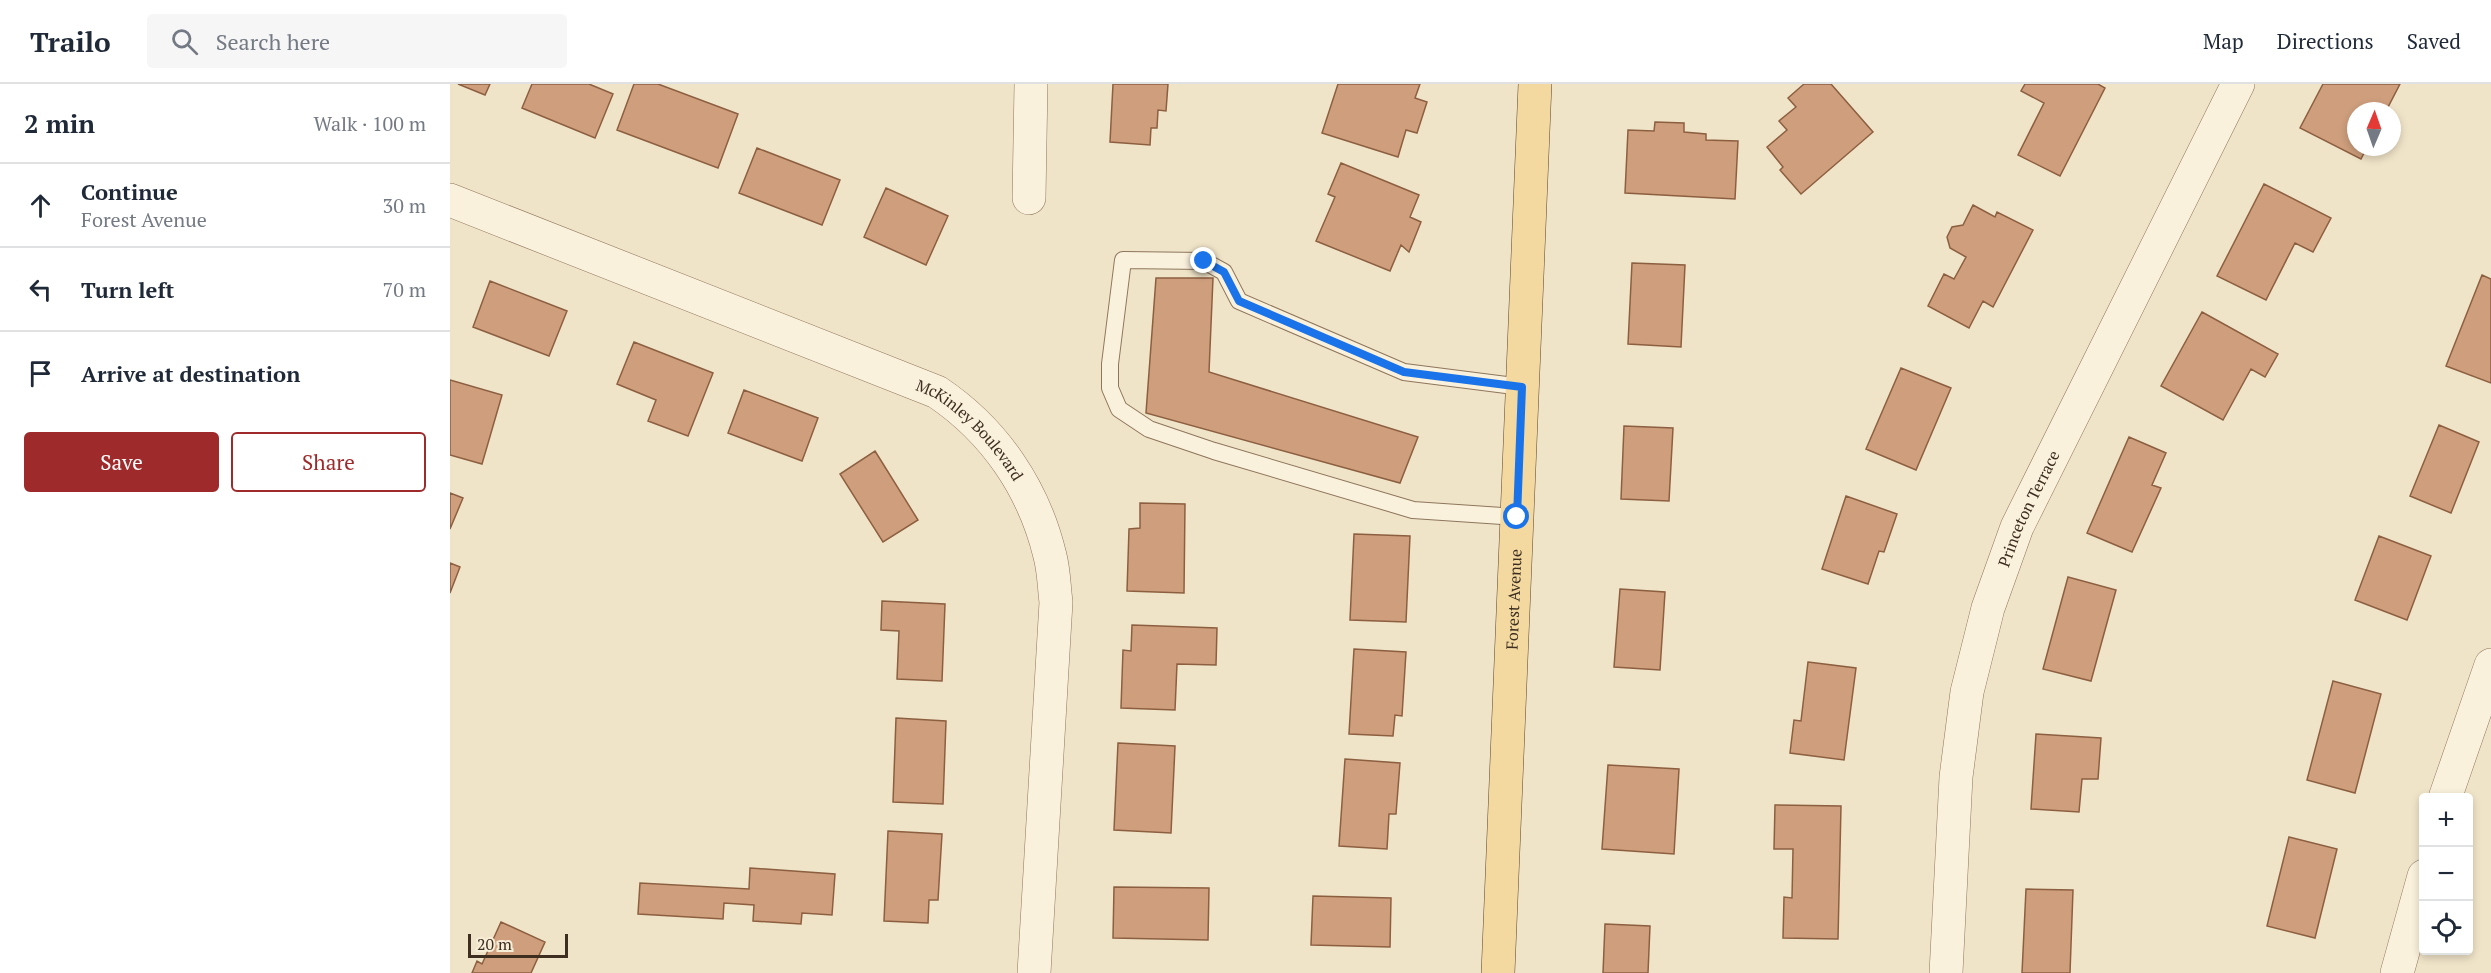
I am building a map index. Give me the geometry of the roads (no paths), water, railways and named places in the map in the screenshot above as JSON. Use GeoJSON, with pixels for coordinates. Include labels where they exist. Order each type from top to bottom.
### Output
{"type":"FeatureCollection","features":[{"type":"Feature","properties":{"kind":"main road","name":"Forest Avenue"},"geometry":{"type":"LineString","coordinates":[[1498,973],[1535,84]]}},
{"type":"Feature","properties":{"kind":"street"},"geometry":{"type":"LineString","coordinates":[[1029,198],[1031,84]]}},
{"type":"Feature","properties":{"kind":"street","name":"Princeton Terrace"},"geometry":{"type":"LineString","coordinates":[[1946,973],[1956,777],[1967,692],[1988,608],[2021,518],[2238,84]]}},
{"type":"Feature","properties":{"kind":"street","name":"McKinley Boulevard"},"geometry":{"type":"LineString","coordinates":[[450,200],[937,392],[987,434],[1017,472],[1039,516],[1051,559],[1056,603],[1034,973]]}},
{"type":"Feature","properties":{"kind":"street"},"geometry":{"type":"LineString","coordinates":[[2447,793],[2491,665]]}},
{"type":"Feature","properties":{"kind":"street"},"geometry":{"type":"LineString","coordinates":[[2397,973],[2419,894]]}},
{"type":"Feature","properties":{"kind":"lane"},"geometry":{"type":"LineString","coordinates":[[1517,517],[1413,510],[1214,451],[1149,429],[1119,409],[1110,388],[1110,364],[1122,260],[1204,261],[1224,272],[1239,301],[1404,372],[1522,387]]}}]}
